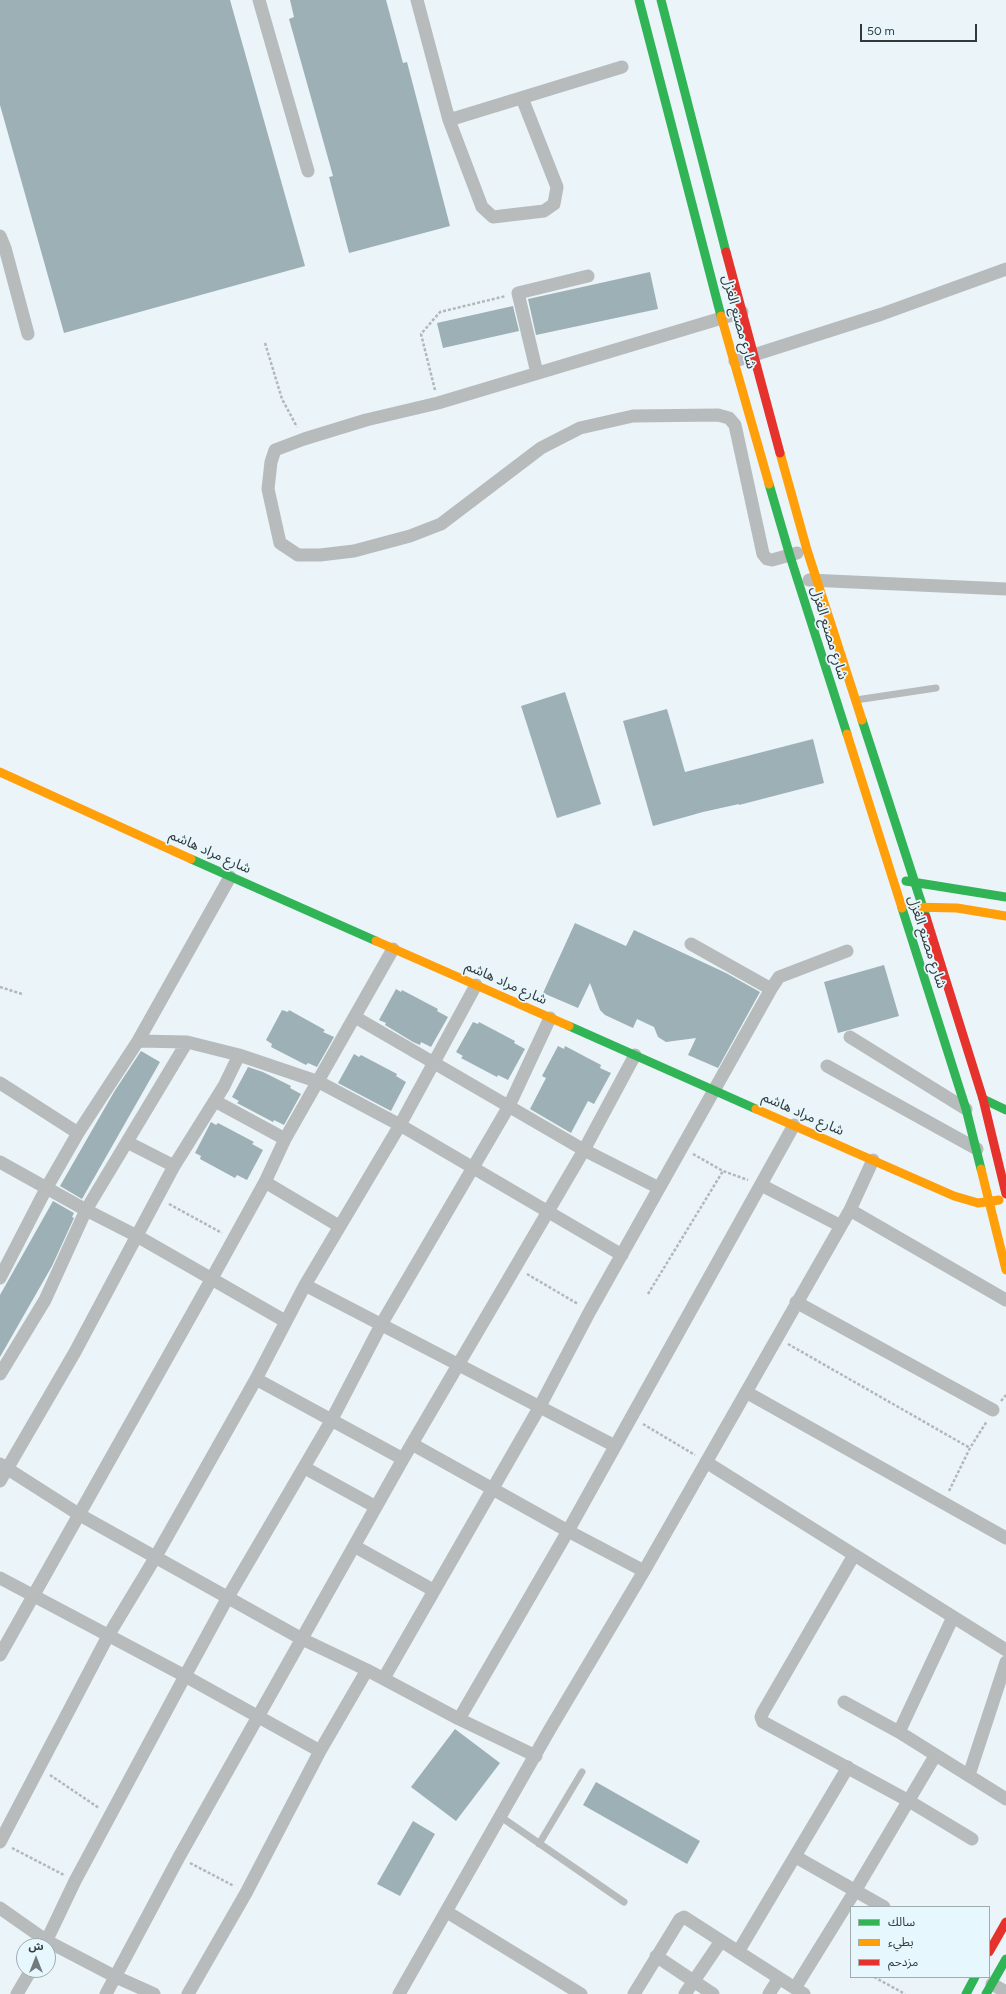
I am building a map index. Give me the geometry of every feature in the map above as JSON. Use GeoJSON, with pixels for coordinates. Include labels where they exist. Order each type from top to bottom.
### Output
{"type":"FeatureCollection","features":[{"type":"Feature","properties":{"kind":"street"},"geometry":{"type":"LineString","coordinates":[[259,0],[308,171]]}},
{"type":"Feature","properties":{"kind":"street"},"geometry":{"type":"LineString","coordinates":[[417,0],[449,120],[482,207],[493,217],[544,211],[554,204],[557,188],[522,98]]}},
{"type":"Feature","properties":{"kind":"street","name":"شارع مصنع الغزل"},"geometry":{"type":"LineString","coordinates":[[639,0],[722,318],[790,556],[835,702],[966,1109],[1006,1270]]}},
{"type":"Feature","properties":{"kind":"street","name":"شارع مصنع الغزل"},"geometry":{"type":"LineString","coordinates":[[661,0],[742,312],[807,550],[923,907],[983,1099],[1006,1194]]}},
{"type":"Feature","properties":{"kind":"street"},"geometry":{"type":"LineString","coordinates":[[449,120],[622,67]]}},
{"type":"Feature","properties":{"kind":"street"},"geometry":{"type":"LineString","coordinates":[[0,236],[28,334]]}},
{"type":"Feature","properties":{"kind":"street"},"geometry":{"type":"LineString","coordinates":[[735,361],[882,314],[1006,269]]}},
{"type":"Feature","properties":{"kind":"street"},"geometry":{"type":"LineString","coordinates":[[537,373],[518,293],[588,276]]}},
{"type":"Feature","properties":{"kind":"street"},"geometry":{"type":"LineString","coordinates":[[742,312],[438,403],[366,420],[304,439],[275,450],[271,462],[268,489],[280,543],[298,555],[320,556],[354,551],[410,536],[441,524],[541,448],[580,428],[633,416],[718,415],[729,418],[735,425],[763,554],[767,559],[772,560],[807,550]]}},
{"type":"Feature","properties":{"kind":"street"},"geometry":{"type":"LineString","coordinates":[[797,580],[1006,589]]}},
{"type":"Feature","properties":{"kind":"street"},"geometry":{"type":"LineString","coordinates":[[835,702],[856,700]]}},
{"type":"Feature","properties":{"kind":"street","name":"شارع مراد هاشم"},"geometry":{"type":"LineString","coordinates":[[0,772],[230,877],[966,1201],[978,1202],[1006,1199]]}},
{"type":"Feature","properties":{"kind":"street"},"geometry":{"type":"LineString","coordinates":[[0,1278],[5,1260],[78,1134],[138,1041],[230,877]]}},
{"type":"Feature","properties":{"kind":"street"},"geometry":{"type":"LineString","coordinates":[[892,878],[1006,897]]}},
{"type":"Feature","properties":{"kind":"street"},"geometry":{"type":"LineString","coordinates":[[957,890],[957,908]]}},
{"type":"Feature","properties":{"kind":"street"},"geometry":{"type":"LineString","coordinates":[[901,908],[957,908],[1006,916]]}},
{"type":"Feature","properties":{"kind":"street"},"geometry":{"type":"LineString","coordinates":[[691,944],[770,989]]}},
{"type":"Feature","properties":{"kind":"street"},"geometry":{"type":"LineString","coordinates":[[0,1655],[32,1595],[80,1515],[211,1280],[265,1182],[285,1139],[319,1082],[393,949]]}},
{"type":"Feature","properties":{"kind":"street"},"geometry":{"type":"LineString","coordinates":[[384,1678],[433,1590],[539,1408],[590,1311],[770,989],[779,977],[847,951]]}},
{"type":"Feature","properties":{"kind":"street"},"geometry":{"type":"LineString","coordinates":[[0,1842],[108,1636],[155,1558],[256,1379],[305,1284],[400,1126],[476,985]]}},
{"type":"Feature","properties":{"kind":"street"},"geometry":{"type":"LineString","coordinates":[[355,1017],[584,1150],[658,1188]]}},
{"type":"Feature","properties":{"kind":"street"},"geometry":{"type":"LineString","coordinates":[[48,1938],[75,1881],[228,1598],[305,1468],[382,1323],[509,1106],[550,1018]]}},
{"type":"Feature","properties":{"kind":"street"},"geometry":{"type":"LineString","coordinates":[[850,1037],[966,1109]]}},
{"type":"Feature","properties":{"kind":"street"},"geometry":{"type":"LineString","coordinates":[[138,1041],[187,1042],[239,1055],[319,1082],[400,1126],[622,1254]]}},
{"type":"Feature","properties":{"kind":"street"},"geometry":{"type":"LineString","coordinates":[[1,1371],[45,1300],[86,1210],[187,1042]]}},
{"type":"Feature","properties":{"kind":"street"},"geometry":{"type":"LineString","coordinates":[[0,1481],[4,1467],[75,1352],[159,1198],[174,1166],[215,1101],[239,1055]]}},
{"type":"Feature","properties":{"kind":"street"},"geometry":{"type":"LineString","coordinates":[[106,1994],[180,1857],[403,1459],[514,1267],[584,1150],[635,1055]]}},
{"type":"Feature","properties":{"kind":"street"},"geometry":{"type":"LineString","coordinates":[[826,1066],[977,1149]]}},
{"type":"Feature","properties":{"kind":"street"},"geometry":{"type":"LineString","coordinates":[[0,1083],[78,1134]]}},
{"type":"Feature","properties":{"kind":"street"},"geometry":{"type":"LineString","coordinates":[[983,1099],[1006,1110]]}},
{"type":"Feature","properties":{"kind":"street"},"geometry":{"type":"LineString","coordinates":[[215,1101],[285,1139]]}},
{"type":"Feature","properties":{"kind":"street"},"geometry":{"type":"LineString","coordinates":[[459,1719],[632,1418],[794,1125]]}},
{"type":"Feature","properties":{"kind":"street"},"geometry":{"type":"LineString","coordinates":[[127,1142],[174,1166]]}},
{"type":"Feature","properties":{"kind":"street"},"geometry":{"type":"LineString","coordinates":[[399,1994],[502,1817],[578,1681],[644,1571],[796,1302],[841,1226],[873,1160]]}},
{"type":"Feature","properties":{"kind":"street"},"geometry":{"type":"LineString","coordinates":[[0,1162],[86,1210],[137,1236],[211,1280],[285,1321]]}},
{"type":"Feature","properties":{"kind":"street"},"geometry":{"type":"LineString","coordinates":[[265,1182],[339,1226]]}},
{"type":"Feature","properties":{"kind":"street"},"geometry":{"type":"LineString","coordinates":[[761,1185],[841,1226]]}},
{"type":"Feature","properties":{"kind":"street"},"geometry":{"type":"LineString","coordinates":[[850,1210],[1006,1300]]}},
{"type":"Feature","properties":{"kind":"street"},"geometry":{"type":"LineString","coordinates":[[305,1284],[382,1323],[457,1365],[539,1408],[615,1446]]}},
{"type":"Feature","properties":{"kind":"street"},"geometry":{"type":"LineString","coordinates":[[796,1302],[993,1410]]}},
{"type":"Feature","properties":{"kind":"street"},"geometry":{"type":"LineString","coordinates":[[256,1379],[403,1459]]}},
{"type":"Feature","properties":{"kind":"street"},"geometry":{"type":"LineString","coordinates":[[746,1392],[943,1504],[1006,1538]]}},
{"type":"Feature","properties":{"kind":"street"},"geometry":{"type":"LineString","coordinates":[[412,1444],[568,1531],[644,1571]]}},
{"type":"Feature","properties":{"kind":"street"},"geometry":{"type":"LineString","coordinates":[[706,1462],[1006,1650]]}},
{"type":"Feature","properties":{"kind":"street"},"geometry":{"type":"LineString","coordinates":[[4,1467],[80,1515],[302,1639],[384,1678],[459,1719],[536,1756]]}},
{"type":"Feature","properties":{"kind":"street"},"geometry":{"type":"LineString","coordinates":[[305,1468],[376,1507]]}},
{"type":"Feature","properties":{"kind":"street"},"geometry":{"type":"LineString","coordinates":[[354,1546],[433,1590]]}},
{"type":"Feature","properties":{"kind":"street"},"geometry":{"type":"LineString","coordinates":[[854,1554],[761,1717],[763,1722],[909,1801],[972,1839]]}},
{"type":"Feature","properties":{"kind":"street"},"geometry":{"type":"LineString","coordinates":[[0,1578],[185,1676],[320,1751]]}},
{"type":"Feature","properties":{"kind":"street"},"geometry":{"type":"LineString","coordinates":[[899,1732],[953,1617]]}},
{"type":"Feature","properties":{"kind":"street"},"geometry":{"type":"LineString","coordinates":[[969,1775],[1006,1662]]}},
{"type":"Feature","properties":{"kind":"street"},"geometry":{"type":"LineString","coordinates":[[188,1994],[246,1893],[320,1751],[367,1670]]}},
{"type":"Feature","properties":{"kind":"street"},"geometry":{"type":"LineString","coordinates":[[844,1702],[899,1732],[935,1756],[969,1775],[1006,1799]]}},
{"type":"Feature","properties":{"kind":"street"},"geometry":{"type":"LineString","coordinates":[[634,1994],[656,1956],[681,1918],[684,1917],[800,1991],[855,1891],[935,1756]]}},
{"type":"Feature","properties":{"kind":"street"},"geometry":{"type":"LineString","coordinates":[[738,1952],[796,1857],[848,1767]]}},
{"type":"Feature","properties":{"kind":"street"},"geometry":{"type":"LineString","coordinates":[[796,1857],[882,1906]]}},
{"type":"Feature","properties":{"kind":"street"},"geometry":{"type":"LineString","coordinates":[[0,1908],[38,1938]]}},
{"type":"Feature","properties":{"kind":"street"},"geometry":{"type":"LineString","coordinates":[[447,1912],[581,1994]]}},
{"type":"Feature","properties":{"kind":"street"},"geometry":{"type":"LineString","coordinates":[[990,1950],[1006,1922]]}},
{"type":"Feature","properties":{"kind":"street"},"geometry":{"type":"LineString","coordinates":[[685,1994],[721,1941]]}},
{"type":"Feature","properties":{"kind":"street"},"geometry":{"type":"LineString","coordinates":[[56,1949],[154,1994]]}},
{"type":"Feature","properties":{"kind":"street"},"geometry":{"type":"LineString","coordinates":[[656,1956],[713,1994]]}},
{"type":"Feature","properties":{"kind":"street"},"geometry":{"type":"LineString","coordinates":[[1006,1959],[989,1989],[1006,1992]]}},
{"type":"Feature","properties":{"kind":"street"},"geometry":{"type":"LineString","coordinates":[[17,1994],[26,1978]]}},
{"type":"Feature","properties":{"kind":"street"},"geometry":{"type":"LineString","coordinates":[[769,1994],[779,1978]]}},
{"type":"Feature","properties":{"kind":"street"},"geometry":{"type":"LineString","coordinates":[[966,1994],[974,1978]]}},
{"type":"Feature","properties":{"kind":"lane"},"geometry":{"type":"LineString","coordinates":[[856,700],[936,688]]}},
{"type":"Feature","properties":{"kind":"lane"},"geometry":{"type":"LineString","coordinates":[[539,1844],[582,1772]]}},
{"type":"Feature","properties":{"kind":"lane"},"geometry":{"type":"LineString","coordinates":[[502,1817],[624,1902]]}},
{"type":"Feature","properties":{"kind":"path"},"geometry":{"type":"LineString","coordinates":[[438,403],[420,334],[440,312],[518,293]]}},
{"type":"Feature","properties":{"kind":"path"},"geometry":{"type":"LineString","coordinates":[[265,343],[282,399],[304,439]]}},
{"type":"Feature","properties":{"kind":"path"},"geometry":{"type":"LineString","coordinates":[[0,987],[22,994]]}},
{"type":"Feature","properties":{"kind":"path"},"geometry":{"type":"LineString","coordinates":[[682,1148],[723,1171],[761,1185]]}},
{"type":"Feature","properties":{"kind":"path"},"geometry":{"type":"LineString","coordinates":[[648,1294],[723,1171]]}},
{"type":"Feature","properties":{"kind":"path"},"geometry":{"type":"LineString","coordinates":[[159,1198],[233,1240]]}},
{"type":"Feature","properties":{"kind":"path"},"geometry":{"type":"LineString","coordinates":[[514,1267],[590,1311]]}},
{"type":"Feature","properties":{"kind":"path"},"geometry":{"type":"LineString","coordinates":[[776,1338],[970,1448]]}},
{"type":"Feature","properties":{"kind":"path"},"geometry":{"type":"LineString","coordinates":[[943,1504],[970,1448],[993,1410]]}},
{"type":"Feature","properties":{"kind":"path"},"geometry":{"type":"LineString","coordinates":[[632,1418],[706,1462]]}},
{"type":"Feature","properties":{"kind":"path"},"geometry":{"type":"LineString","coordinates":[[40,1768],[111,1816]]}},
{"type":"Feature","properties":{"kind":"path"},"geometry":{"type":"LineString","coordinates":[[0,1842],[75,1881]]}},
{"type":"Feature","properties":{"kind":"path"},"geometry":{"type":"LineString","coordinates":[[180,1857],[246,1893]]}},
{"type":"Feature","properties":{"kind":"path"},"geometry":{"type":"LineString","coordinates":[[876,1978],[905,1994]]}},
{"type":"Feature","properties":{"kind":"building"},"geometry":{"type":"Polygon","coordinates":[[[0,0],[230,0],[305,266],[64,333],[0,105],[0,0]]]}},
{"type":"Feature","properties":{"kind":"building"},"geometry":{"type":"Polygon","coordinates":[[[290,0],[386,0],[403,63],[407,62],[450,226],[349,253],[329,177],[333,176],[289,19],[294,17],[290,0]]]}},
{"type":"Feature","properties":{"kind":"building"},"geometry":{"type":"Polygon","coordinates":[[[650,272],[658,309],[536,335],[528,299],[650,272]]]}},
{"type":"Feature","properties":{"kind":"building"},"geometry":{"type":"Polygon","coordinates":[[[513,306],[519,331],[443,348],[437,323],[513,306]]]}},
{"type":"Feature","properties":{"kind":"building"},"geometry":{"type":"Polygon","coordinates":[[[565,692],[601,804],[557,818],[521,706],[565,692]]]}},
{"type":"Feature","properties":{"kind":"building"},"geometry":{"type":"Polygon","coordinates":[[[667,709],[685,772],[813,739],[824,783],[739,805],[703,812],[653,826],[623,721],[667,709]]]}},
{"type":"Feature","properties":{"kind":"building"},"geometry":{"type":"Polygon","coordinates":[[[575,923],[626,946],[634,930],[726,973],[760,992],[718,1068],[688,1055],[696,1038],[666,1042],[658,1037],[654,1027],[637,1019],[633,1028],[605,1015],[600,1010],[590,983],[578,1008],[543,993],[575,923]]]}},
{"type":"Feature","properties":{"kind":"building"},"geometry":{"type":"Polygon","coordinates":[[[884,965],[899,1016],[838,1033],[824,982],[884,965]]]}},
{"type":"Feature","properties":{"kind":"building"},"geometry":{"type":"Polygon","coordinates":[[[396,989],[401,992],[402,990],[438,1009],[437,1011],[448,1017],[431,1047],[421,1042],[420,1045],[413,1042],[385,1025],[386,1023],[379,1020],[396,989]]]}},
{"type":"Feature","properties":{"kind":"building"},"geometry":{"type":"Polygon","coordinates":[[[282,1010],[288,1012],[289,1010],[325,1030],[323,1032],[334,1037],[317,1067],[308,1063],[306,1065],[271,1047],[272,1044],[266,1040],[282,1010]]]}},
{"type":"Feature","properties":{"kind":"building"},"geometry":{"type":"Polygon","coordinates":[[[473,1022],[478,1024],[479,1022],[515,1041],[514,1043],[525,1049],[508,1080],[498,1075],[497,1077],[461,1058],[463,1056],[456,1052],[473,1022]]]}},
{"type":"Feature","properties":{"kind":"building"},"geometry":{"type":"Polygon","coordinates":[[[558,1046],[564,1049],[565,1046],[601,1065],[600,1068],[611,1073],[594,1104],[588,1101],[571,1133],[530,1109],[546,1078],[542,1076],[558,1046]]]}},
{"type":"Feature","properties":{"kind":"building"},"geometry":{"type":"Polygon","coordinates":[[[141,1051],[160,1062],[82,1199],[60,1186],[114,1092],[141,1051]]]}},
{"type":"Feature","properties":{"kind":"building"},"geometry":{"type":"Polygon","coordinates":[[[354,1054],[359,1057],[361,1055],[397,1074],[396,1076],[406,1082],[391,1111],[338,1083],[354,1054]]]}},
{"type":"Feature","properties":{"kind":"building"},"geometry":{"type":"Polygon","coordinates":[[[248,1067],[263,1072],[291,1086],[290,1088],[301,1094],[284,1125],[274,1120],[273,1122],[237,1103],[239,1101],[232,1097],[248,1067]]]}},
{"type":"Feature","properties":{"kind":"building"},"geometry":{"type":"Polygon","coordinates":[[[211,1122],[216,1125],[218,1123],[254,1142],[252,1144],[263,1150],[247,1180],[237,1175],[235,1178],[200,1159],[201,1156],[195,1153],[211,1122]]]}},
{"type":"Feature","properties":{"kind":"building"},"geometry":{"type":"Polygon","coordinates":[[[53,1201],[74,1213],[72,1217],[74,1218],[52,1266],[0,1357],[0,1295],[53,1201]]]}},
{"type":"Feature","properties":{"kind":"building"},"geometry":{"type":"Polygon","coordinates":[[[455,1729],[500,1763],[456,1821],[411,1787],[455,1729]]]}},
{"type":"Feature","properties":{"kind":"building"},"geometry":{"type":"Polygon","coordinates":[[[596,1782],[700,1841],[687,1864],[583,1805],[596,1782]]]}},
{"type":"Feature","properties":{"kind":"building"},"geometry":{"type":"Polygon","coordinates":[[[413,1821],[435,1834],[400,1896],[377,1884],[413,1821]]]}},
{"type":"Feature","properties":{"kind":"traffic: fast"},"geometry":{"type":"LineString","coordinates":[[639,0],[721,316]]}},
{"type":"Feature","properties":{"kind":"traffic: fast"},"geometry":{"type":"LineString","coordinates":[[661,0],[726,252]]}},
{"type":"Feature","properties":{"kind":"traffic: fast"},"geometry":{"type":"LineString","coordinates":[[769,484],[790,556],[847,734]]}},
{"type":"Feature","properties":{"kind":"traffic: fast"},"geometry":{"type":"LineString","coordinates":[[862,720],[926,917]]}},
{"type":"Feature","properties":{"kind":"traffic: fast"},"geometry":{"type":"LineString","coordinates":[[191,859],[376,941]]}},
{"type":"Feature","properties":{"kind":"traffic: fast"},"geometry":{"type":"LineString","coordinates":[[906,881],[1006,897]]}},
{"type":"Feature","properties":{"kind":"traffic: fast"},"geometry":{"type":"LineString","coordinates":[[902,908],[966,1109],[981,1169]]}},
{"type":"Feature","properties":{"kind":"traffic: fast"},"geometry":{"type":"LineString","coordinates":[[569,1026],[756,1109]]}},
{"type":"Feature","properties":{"kind":"traffic: fast"},"geometry":{"type":"LineString","coordinates":[[983,1099],[1006,1110]]}},
{"type":"Feature","properties":{"kind":"traffic: fast"},"geometry":{"type":"LineString","coordinates":[[986,1994],[1006,1959]]}},
{"type":"Feature","properties":{"kind":"traffic: fast"},"geometry":{"type":"LineString","coordinates":[[966,1994],[974,1978]]}},
{"type":"Feature","properties":{"kind":"traffic: slow"},"geometry":{"type":"LineString","coordinates":[[721,316],[769,484]]}},
{"type":"Feature","properties":{"kind":"traffic: slow"},"geometry":{"type":"LineString","coordinates":[[780,453],[807,550],[862,720]]}},
{"type":"Feature","properties":{"kind":"traffic: slow"},"geometry":{"type":"LineString","coordinates":[[847,734],[902,908]]}},
{"type":"Feature","properties":{"kind":"traffic: slow"},"geometry":{"type":"LineString","coordinates":[[0,772],[191,859]]}},
{"type":"Feature","properties":{"kind":"traffic: slow"},"geometry":{"type":"LineString","coordinates":[[912,907],[957,908],[1006,916]]}},
{"type":"Feature","properties":{"kind":"traffic: slow"},"geometry":{"type":"LineString","coordinates":[[376,941],[569,1026]]}},
{"type":"Feature","properties":{"kind":"traffic: slow"},"geometry":{"type":"LineString","coordinates":[[756,1109],[954,1196],[978,1203],[999,1200]]}},
{"type":"Feature","properties":{"kind":"traffic: slow"},"geometry":{"type":"LineString","coordinates":[[981,1169],[1006,1270]]}},
{"type":"Feature","properties":{"kind":"traffic: jam"},"geometry":{"type":"LineString","coordinates":[[726,252],[780,453]]}},
{"type":"Feature","properties":{"kind":"traffic: jam"},"geometry":{"type":"LineString","coordinates":[[926,917],[983,1099],[1006,1194]]}},
{"type":"Feature","properties":{"kind":"traffic: jam"},"geometry":{"type":"LineString","coordinates":[[990,1950],[1006,1922]]}}]}
